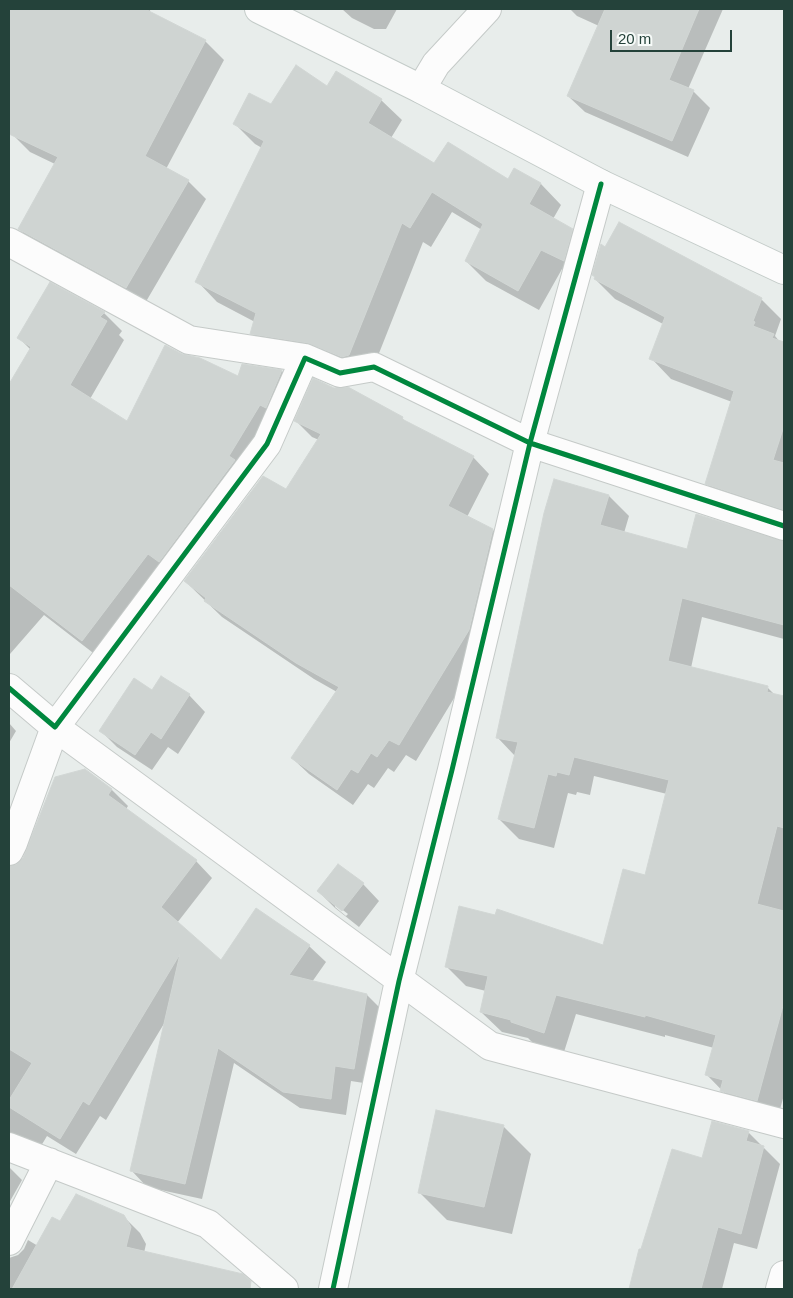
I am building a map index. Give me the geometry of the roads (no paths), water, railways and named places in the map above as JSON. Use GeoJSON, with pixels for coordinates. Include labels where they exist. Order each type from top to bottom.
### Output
{"type":"FeatureCollection","features":[{"type":"Feature","properties":{"kind":"street"},"geometry":{"type":"LineString","coordinates":[[259,9],[421,89],[601,184],[784,270]]}},
{"type":"Feature","properties":{"kind":"street"},"geometry":{"type":"LineString","coordinates":[[421,89],[436,64],[487,9]]}},
{"type":"Feature","properties":{"kind":"street"},"geometry":{"type":"LineString","coordinates":[[333,1289],[399,981],[530,443],[601,184]]}},
{"type":"Feature","properties":{"kind":"street"},"geometry":{"type":"LineString","coordinates":[[9,242],[189,340],[304,358],[340,373],[374,368],[530,443],[784,526]]}},
{"type":"Feature","properties":{"kind":"street"},"geometry":{"type":"LineString","coordinates":[[9,851],[14,843],[55,727],[267,444],[304,358]]}},
{"type":"Feature","properties":{"kind":"street"},"geometry":{"type":"LineString","coordinates":[[9,688],[55,727],[490,1046],[784,1124]]}},
{"type":"Feature","properties":{"kind":"street"},"geometry":{"type":"LineString","coordinates":[[9,1147],[208,1224],[284,1289]]}},
{"type":"Feature","properties":{"kind":"street"},"geometry":{"type":"LineString","coordinates":[[9,1242],[49,1162]]}},
{"type":"Feature","properties":{"kind":"street"},"geometry":{"type":"LineString","coordinates":[[780,1289],[784,1275]]}}]}
